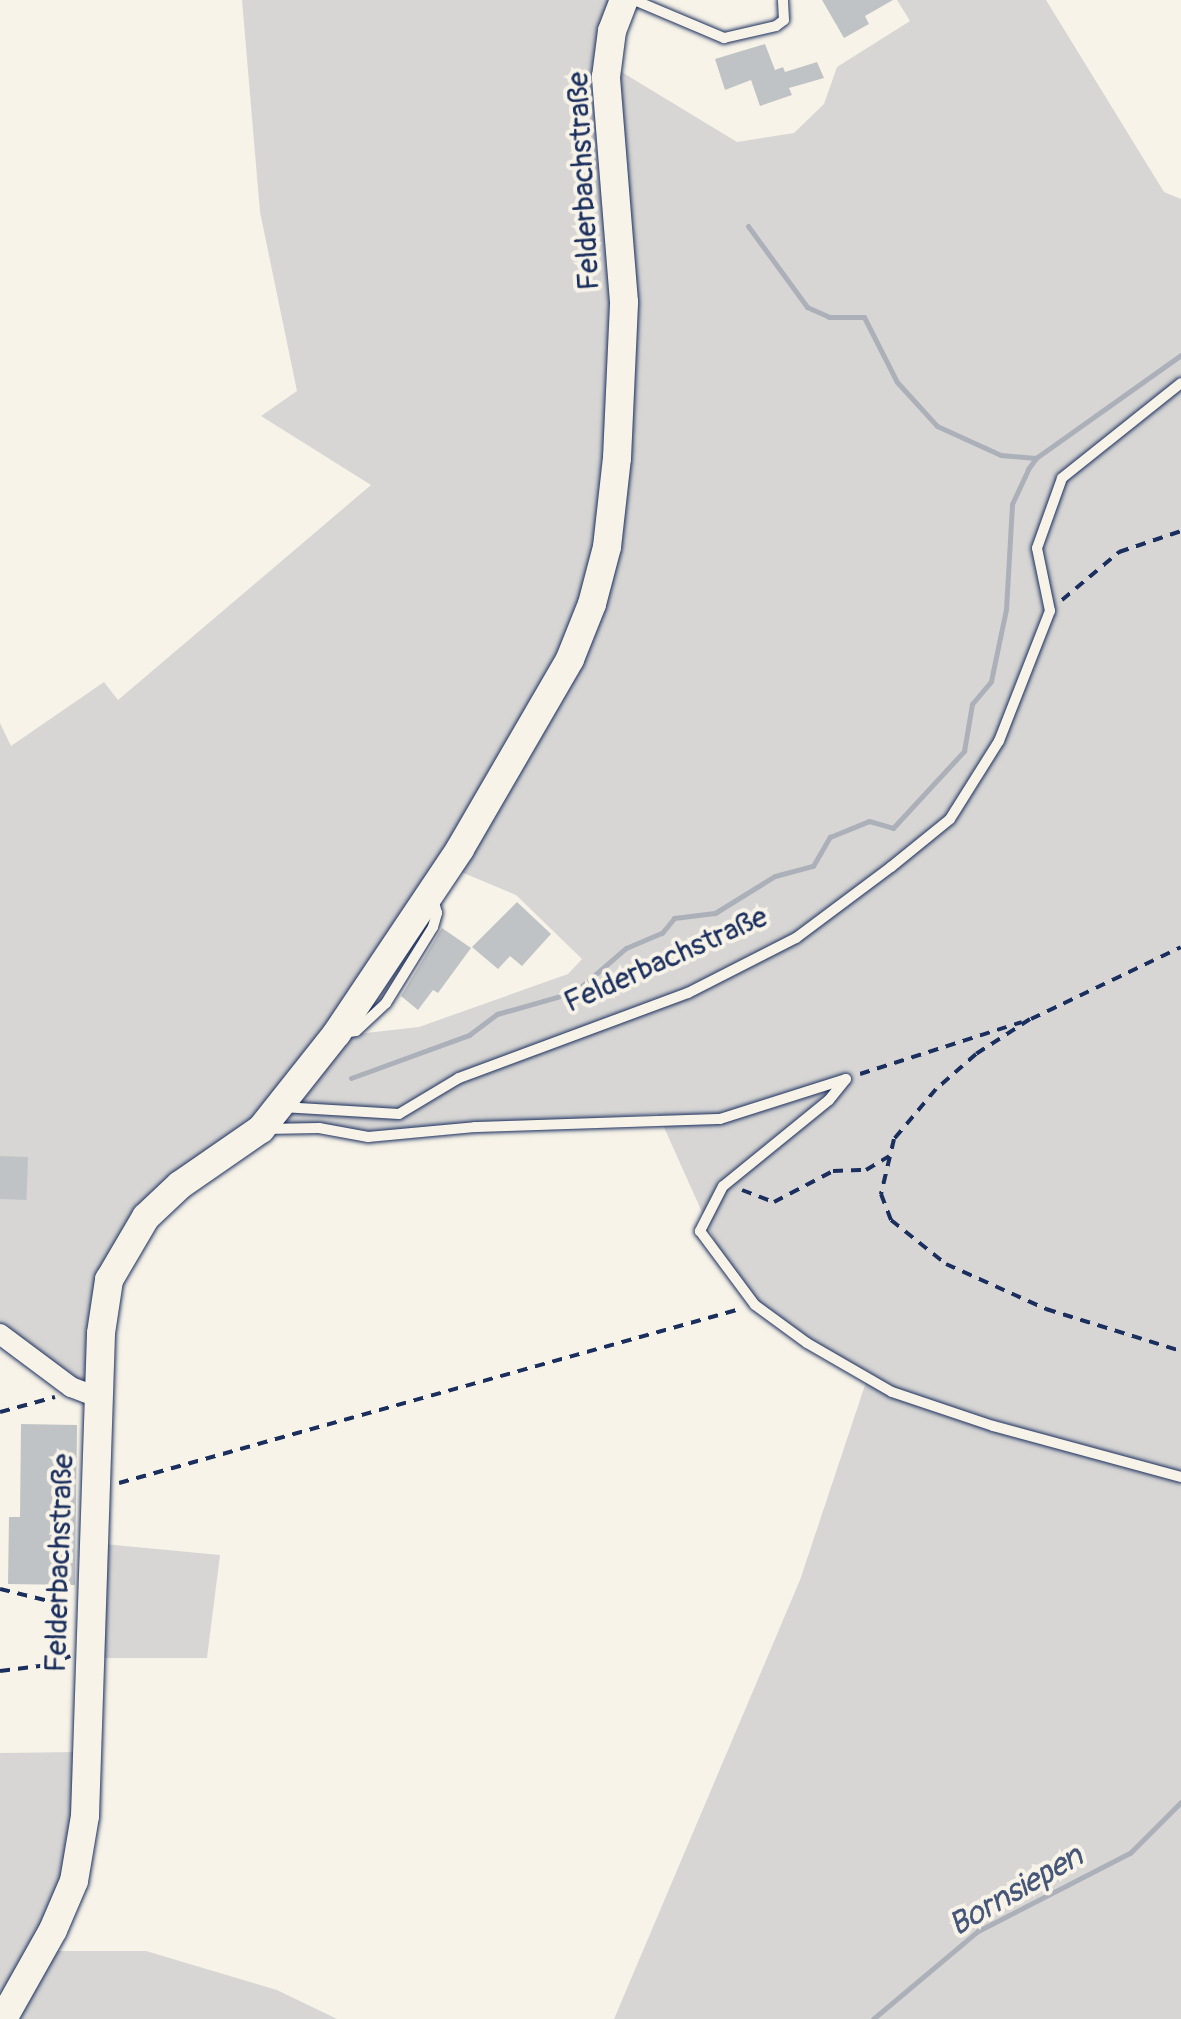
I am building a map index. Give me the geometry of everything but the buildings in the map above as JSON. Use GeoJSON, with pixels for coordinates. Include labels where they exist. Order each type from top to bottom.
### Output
{"type":"FeatureCollection","features":[{"type":"Feature","properties":{"kind":"street","name":"Felderbachstraße"},"geometry":{"type":"LineString","coordinates":[[3,2019],[53,1930],[74,1881],[85,1816],[76,1648],[96,1490],[89,1394],[109,1280],[146,1217],[180,1186],[262,1129],[337,1033],[430,894],[570,660],[592,604],[607,546],[618,458],[624,302],[606,77],[612,31],[624,0]]}},
{"type":"Feature","properties":{"kind":"street"},"geometry":{"type":"LineString","coordinates":[[0,1334],[89,1394]]}},
{"type":"Feature","properties":{"kind":"lane"},"geometry":{"type":"LineString","coordinates":[[634,0],[724,38],[776,26],[784,20],[782,0]]}},
{"type":"Feature","properties":{"kind":"lane"},"geometry":{"type":"LineString","coordinates":[[1050,611],[1037,548],[1062,478],[1181,383]]}},
{"type":"Feature","properties":{"kind":"lane","name":"Felderbachstraße"},"geometry":{"type":"LineString","coordinates":[[281,1107],[399,1114],[459,1078],[688,993],[796,938],[950,819],[999,741],[1050,611]]}},
{"type":"Feature","properties":{"kind":"lane"},"geometry":{"type":"LineString","coordinates":[[262,1129],[319,1128],[368,1136],[475,1127],[720,1120],[846,1079]]}},
{"type":"Feature","properties":{"kind":"lane"},"geometry":{"type":"LineString","coordinates":[[846,1079],[829,1100],[723,1186],[700,1231],[754,1305],[807,1343],[892,1392],[1181,1477]]}},
{"type":"Feature","properties":{"kind":"path"},"geometry":{"type":"LineString","coordinates":[[1050,611],[1119,552],[1181,532]]}},
{"type":"Feature","properties":{"kind":"path"},"geometry":{"type":"LineString","coordinates":[[846,1079],[1030,1019],[1181,947]]}},
{"type":"Feature","properties":{"kind":"path"},"geometry":{"type":"LineString","coordinates":[[1030,1019],[976,1054],[936,1089],[894,1139],[881,1194],[891,1220],[946,1264],[1046,1309],[1181,1350]]}},
{"type":"Feature","properties":{"kind":"path"},"geometry":{"type":"LineString","coordinates":[[735,1188],[774,1202],[833,1171],[866,1170],[888,1156]]}},
{"type":"Feature","properties":{"kind":"path"},"geometry":{"type":"LineString","coordinates":[[96,1490],[754,1305]]}},
{"type":"Feature","properties":{"kind":"path"},"geometry":{"type":"LineString","coordinates":[[0,1412],[89,1394]]}},
{"type":"Feature","properties":{"kind":"path"},"geometry":{"type":"LineString","coordinates":[[0,1589],[69,1605],[69,1622]]}},
{"type":"Feature","properties":{"kind":"path"},"geometry":{"type":"LineString","coordinates":[[0,1671],[48,1665],[76,1648]]}},
{"type":"Feature","properties":{"kind":"shaded area"},"geometry":{"type":"Polygon","coordinates":[[[242,0],[615,0],[610,437],[589,584],[564,651],[460,835],[262,1118],[152,1200],[122,1231],[101,1279],[92,1375],[80,1382],[0,1327],[0,723],[11,746],[104,682],[118,700],[371,485],[261,416],[297,391],[260,212],[242,0]]]}},
{"type":"Feature","properties":{"kind":"shaded area"},"geometry":{"type":"Polygon","coordinates":[[[897,0],[1046,0],[1164,192],[1181,199],[1181,1472],[927,1402],[886,1384],[797,1331],[759,1302],[719,1250],[658,1114],[371,1132],[282,1123],[348,1035],[419,1027],[568,974],[582,959],[516,895],[454,869],[601,604],[632,246],[615,68],[737,142],[794,133],[824,104],[837,67],[910,21],[897,0]]]}},
{"type":"Feature","properties":{"kind":"shaded area"},"geometry":{"type":"Polygon","coordinates":[[[866,1382],[990,1429],[1181,1481],[1181,2019],[614,2019],[800,1580],[866,1382]]]}},
{"type":"Feature","properties":{"kind":"shaded area"},"geometry":{"type":"Polygon","coordinates":[[[104,1544],[220,1555],[207,1658],[97,1658],[104,1544]]]}},
{"type":"Feature","properties":{"kind":"shaded area"},"geometry":{"type":"Polygon","coordinates":[[[78,1752],[78,1820],[49,1951],[146,1951],[277,1990],[337,2019],[0,2019],[0,1753],[78,1752]]]}},
{"type":"Feature","properties":{"kind":"waterway"},"geometry":{"type":"LineString","coordinates":[[748,226],[807,307],[829,317],[864,317],[897,382],[937,426],[1001,455],[1036,458]]}},
{"type":"Feature","properties":{"kind":"waterway"},"geometry":{"type":"LineString","coordinates":[[351,1078],[469,1035],[497,1014],[575,992],[626,948],[662,933],[674,918],[715,913],[775,876],[813,866],[830,837],[869,821],[893,828],[964,751],[972,704],[991,681],[1006,609],[1012,504],[1028,469],[1036,458],[1181,355]]}},
{"type":"Feature","properties":{"kind":"waterway","name":"Bornsiepen"},"geometry":{"type":"LineString","coordinates":[[873,2019],[978,1931],[1130,1853],[1181,1802]]}}]}
